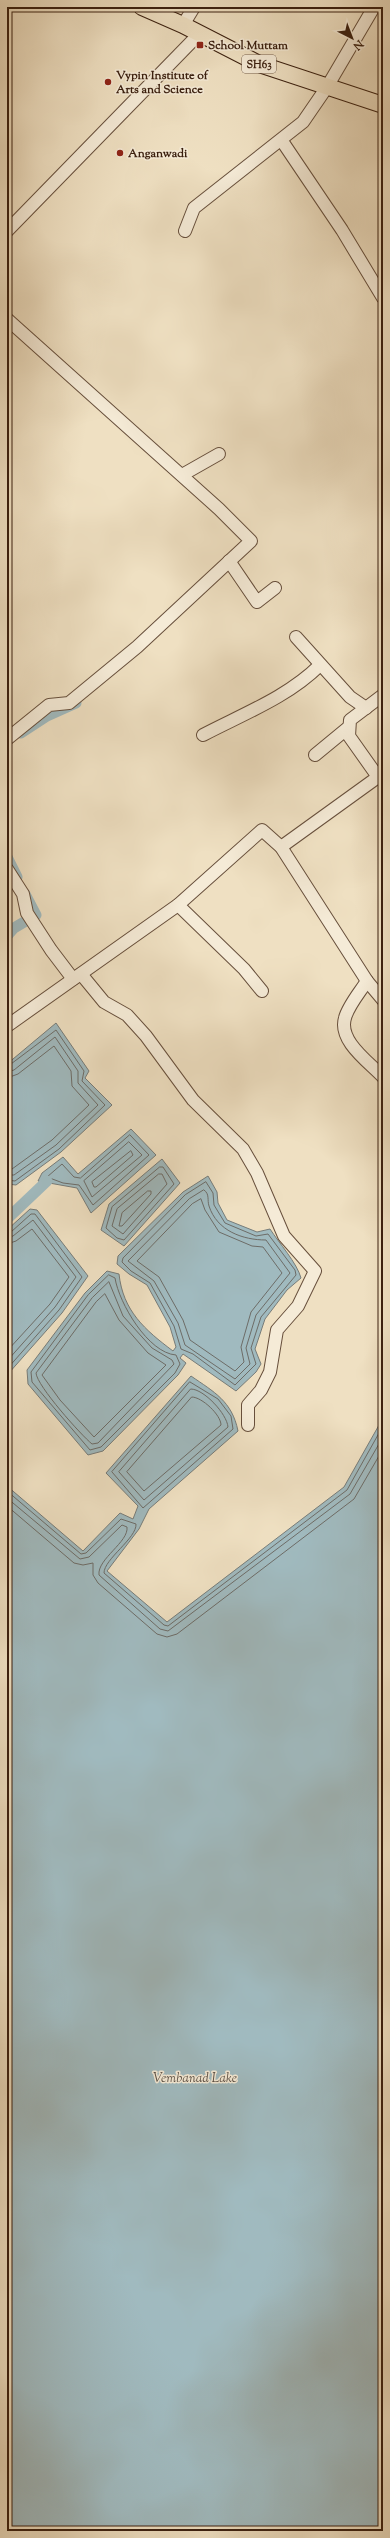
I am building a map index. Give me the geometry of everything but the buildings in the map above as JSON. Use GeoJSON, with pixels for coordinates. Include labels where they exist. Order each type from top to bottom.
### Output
{"type":"FeatureCollection","features":[{"type":"Feature","properties":{"kind":"main road","name":"SH63"},"geometry":{"type":"LineString","coordinates":[[142,7],[200,33],[259,64],[383,105]]}},
{"type":"Feature","properties":{"kind":"street"},"geometry":{"type":"LineString","coordinates":[[183,25],[194,7]]}},
{"type":"Feature","properties":{"kind":"street"},"geometry":{"type":"LineString","coordinates":[[185,230],[194,208],[282,141],[303,122],[328,87],[374,7]]}},
{"type":"Feature","properties":{"kind":"street"},"geometry":{"type":"LineString","coordinates":[[7,231],[200,33]]}},
{"type":"Feature","properties":{"kind":"street"},"geometry":{"type":"LineString","coordinates":[[282,141],[342,230],[383,298]]}},
{"type":"Feature","properties":{"kind":"street"},"geometry":{"type":"LineString","coordinates":[[7,319],[182,476],[251,541],[137,647],[69,704],[49,705],[7,739]]}},
{"type":"Feature","properties":{"kind":"street"},"geometry":{"type":"LineString","coordinates":[[182,476],[219,454]]}},
{"type":"Feature","properties":{"kind":"street"},"geometry":{"type":"LineString","coordinates":[[229,561],[257,602],[275,588]]}},
{"type":"Feature","properties":{"kind":"street"},"geometry":{"type":"LineString","coordinates":[[296,637],[350,697],[366,708]]}},
{"type":"Feature","properties":{"kind":"street"},"geometry":{"type":"LineString","coordinates":[[203,735],[254,710],[308,677],[320,665]]}},
{"type":"Feature","properties":{"kind":"street"},"geometry":{"type":"LineString","coordinates":[[281,847],[378,777],[349,736],[349,727],[350,720],[383,695]]}},
{"type":"Feature","properties":{"kind":"street"},"geometry":{"type":"LineString","coordinates":[[315,755],[349,727]]}},
{"type":"Feature","properties":{"kind":"street"},"geometry":{"type":"LineString","coordinates":[[7,1026],[178,905],[262,830],[281,847],[367,981],[383,1000]]}},
{"type":"Feature","properties":{"kind":"street"},"geometry":{"type":"LineString","coordinates":[[7,869],[23,894],[31,919],[77,977],[104,1002],[127,1015],[146,1036],[193,1100],[243,1149],[257,1173],[284,1236],[315,1271],[298,1306],[277,1330],[270,1372],[261,1390],[248,1405],[248,1425]]}},
{"type":"Feature","properties":{"kind":"street"},"geometry":{"type":"LineString","coordinates":[[178,905],[244,969],[262,991]]}},
{"type":"Feature","properties":{"kind":"street"},"geometry":{"type":"LineString","coordinates":[[367,981],[345,1018],[344,1029],[347,1039],[383,1077]]}},
{"type":"Feature","properties":{"kind":"water"},"geometry":{"type":"Polygon","coordinates":[[[56,1023],[89,1071],[85,1078],[112,1105],[61,1152],[16,1185],[7,1184],[7,1064],[56,1023]]]}},
{"type":"Feature","properties":{"kind":"water"},"geometry":{"type":"Polygon","coordinates":[[[131,1129],[156,1155],[91,1213],[77,1188],[38,1181],[42,1173],[63,1157],[78,1174],[131,1129]]]}},
{"type":"Feature","properties":{"kind":"water"},"geometry":{"type":"Polygon","coordinates":[[[162,1159],[180,1183],[124,1246],[101,1230],[109,1204],[162,1159]]]}},
{"type":"Feature","properties":{"kind":"water"},"geometry":{"type":"Polygon","coordinates":[[[208,1176],[217,1192],[218,1203],[227,1220],[257,1232],[270,1229],[292,1260],[301,1278],[287,1290],[265,1319],[255,1349],[261,1364],[256,1372],[236,1391],[183,1354],[180,1358],[186,1363],[178,1375],[103,1451],[88,1455],[28,1384],[27,1370],[85,1293],[107,1271],[119,1274],[121,1287],[130,1309],[153,1335],[173,1351],[176,1347],[170,1327],[147,1285],[129,1274],[117,1264],[118,1256],[183,1192],[208,1176]]]}},
{"type":"Feature","properties":{"kind":"water"},"geometry":{"type":"Polygon","coordinates":[[[30,1209],[37,1210],[88,1276],[62,1313],[8,1374],[7,1230],[30,1209]]]}},
{"type":"Feature","properties":{"kind":"water","name":"Vembanad Lake"},"geometry":{"type":"Polygon","coordinates":[[[191,1376],[221,1398],[227,1405],[238,1431],[149,1509],[139,1529],[107,1571],[167,1622],[344,1487],[383,1418],[383,2531],[7,2531],[7,1486],[83,1551],[120,1513],[133,1519],[138,1506],[106,1473],[191,1376]]]}},
{"type":"Feature","properties":{"kind":"waterway"},"geometry":{"type":"LineString","coordinates":[[21,733],[47,716],[76,703]]}},
{"type":"Feature","properties":{"kind":"waterway"},"geometry":{"type":"LineString","coordinates":[[7,857],[17,877]]}},
{"type":"Feature","properties":{"kind":"waterway"},"geometry":{"type":"LineString","coordinates":[[7,936],[14,928],[36,915],[25,894]]}},
{"type":"Feature","properties":{"kind":"waterway"},"geometry":{"type":"LineString","coordinates":[[7,1219],[47,1181]]}},
{"type":"Feature","properties":{"kind":"place","name":"School Muttam"},"geometry":{"type":"Point","coordinates":[200,45]}},
{"type":"Feature","properties":{"kind":"place","name":"Vypin Institute of Arts and Science"},"geometry":{"type":"Point","coordinates":[108,82]}},
{"type":"Feature","properties":{"kind":"place","name":"Anganwadi"},"geometry":{"type":"Point","coordinates":[120,153]}}]}
